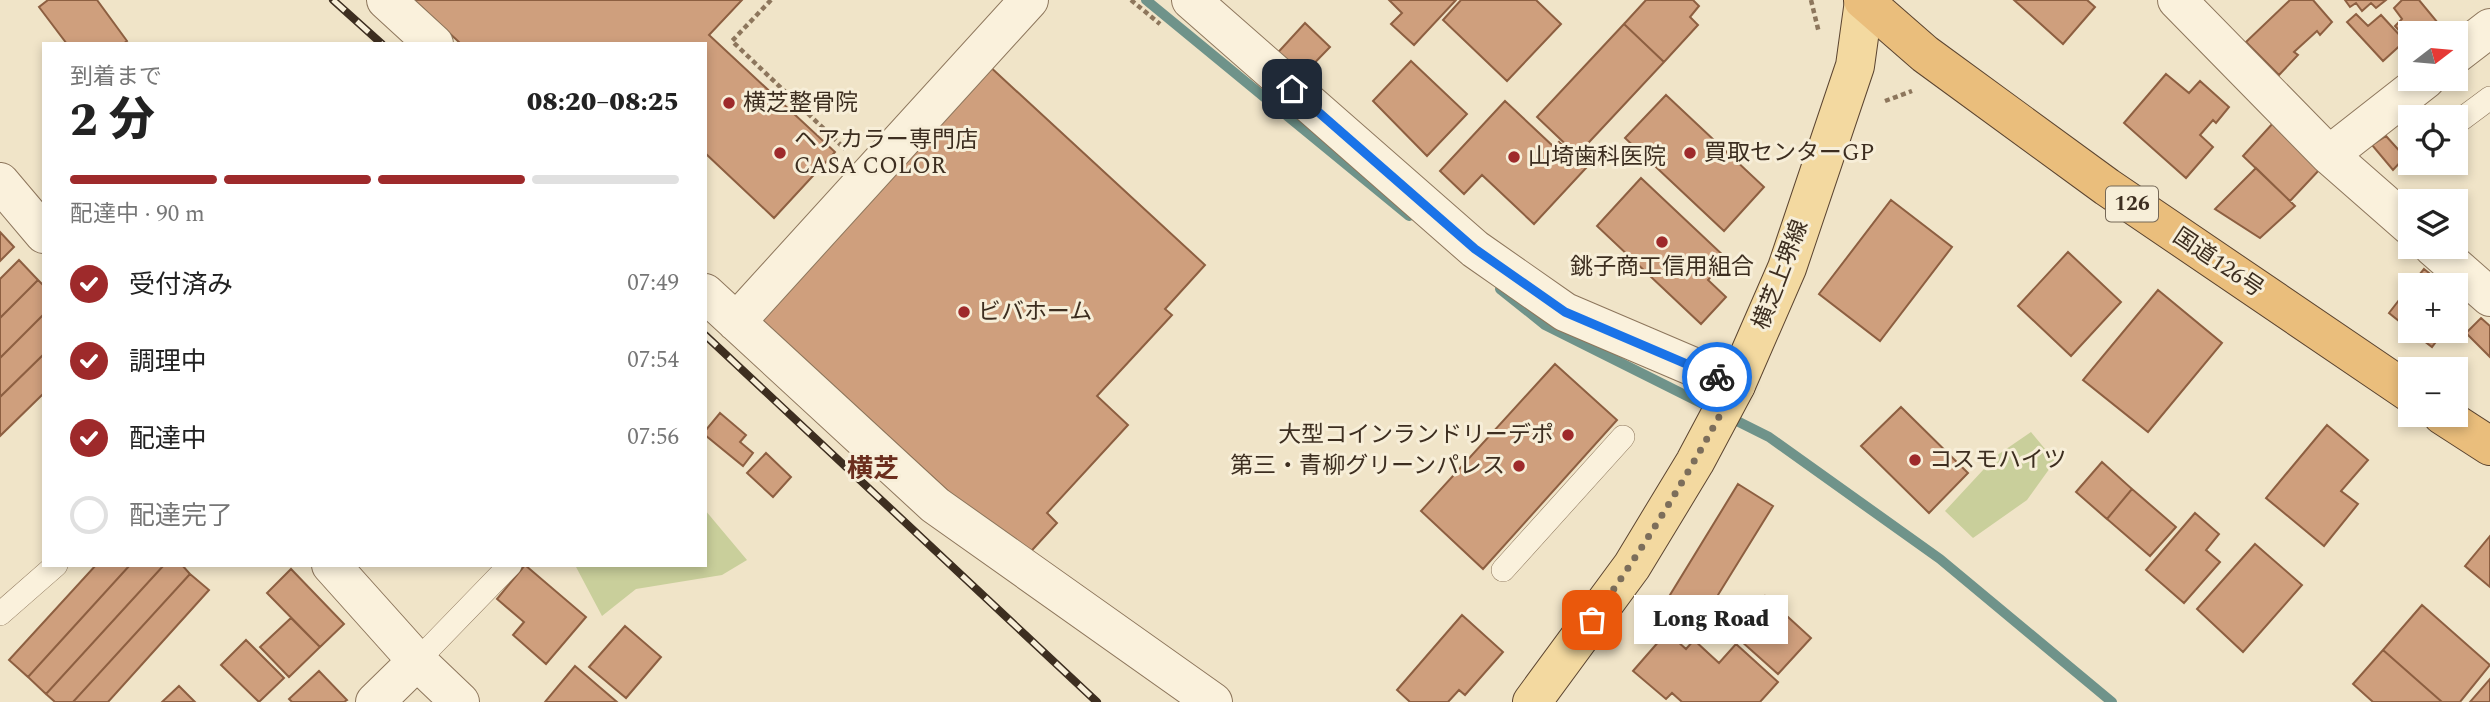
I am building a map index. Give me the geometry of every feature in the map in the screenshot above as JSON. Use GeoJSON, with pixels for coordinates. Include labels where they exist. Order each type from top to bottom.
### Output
{"type":"FeatureCollection","features":[{"type":"Feature","properties":{"kind":"highway","name":"国道126号"},"geometry":{"type":"LineString","coordinates":[[1864,0],[1925,54],[2107,187],[2398,385]]}},
{"type":"Feature","properties":{"kind":"highway"},"geometry":{"type":"LineString","coordinates":[[2461,427],[2490,446]]}},
{"type":"Feature","properties":{"kind":"main road","name":"横芝上堺線"},"geometry":{"type":"LineString","coordinates":[[1536,700],[1632,566],[1695,463],[1736,385],[1787,268],[1851,78],[1864,0]]}},
{"type":"Feature","properties":{"kind":"street"},"geometry":{"type":"LineString","coordinates":[[386,0],[432,42]]}},
{"type":"Feature","properties":{"kind":"street"},"geometry":{"type":"LineString","coordinates":[[1191,0],[1475,249],[1565,312],[1736,385]]}},
{"type":"Feature","properties":{"kind":"street"},"geometry":{"type":"LineString","coordinates":[[2177,0],[2329,155],[2398,215]]}},
{"type":"Feature","properties":{"kind":"street"},"geometry":{"type":"LineString","coordinates":[[736,322],[1022,2]]}},
{"type":"Feature","properties":{"kind":"street"},"geometry":{"type":"LineString","coordinates":[[2468,45],[2490,28]]}},
{"type":"Feature","properties":{"kind":"street"},"geometry":{"type":"LineString","coordinates":[[2329,155],[2411,91]]}},
{"type":"Feature","properties":{"kind":"street"},"geometry":{"type":"LineString","coordinates":[[0,182],[42,232]]}},
{"type":"Feature","properties":{"kind":"street"},"geometry":{"type":"LineString","coordinates":[[2446,259],[2490,298]]}},
{"type":"Feature","properties":{"kind":"street"},"geometry":{"type":"LineString","coordinates":[[707,295],[935,505],[1213,702]]}},
{"type":"Feature","properties":{"kind":"street"},"geometry":{"type":"LineString","coordinates":[[333,567],[417,661],[460,702]]}},
{"type":"Feature","properties":{"kind":"street"},"geometry":{"type":"LineString","coordinates":[[375,702],[417,661]]}},
{"type":"Feature","properties":{"kind":"lane"},"geometry":{"type":"LineString","coordinates":[[2468,114],[2490,98]]}},
{"type":"Feature","properties":{"kind":"lane"},"geometry":{"type":"LineString","coordinates":[[1503,570],[1623,436]]}},
{"type":"Feature","properties":{"kind":"lane"},"geometry":{"type":"LineString","coordinates":[[0,614],[54,567]]}},
{"type":"Feature","properties":{"kind":"lane"},"geometry":{"type":"LineString","coordinates":[[417,661],[508,567]]}},
{"type":"Feature","properties":{"kind":"path"},"geometry":{"type":"LineString","coordinates":[[772,0],[732,41],[849,153]]}},
{"type":"Feature","properties":{"kind":"path"},"geometry":{"type":"LineString","coordinates":[[1878,107],[1887,99],[1914,91]]}},
{"type":"Feature","properties":{"kind":"green space"},"geometry":{"type":"Polygon","coordinates":[[[2031,432],[2055,461],[2027,500],[1973,538],[1945,511],[1996,456],[2031,432]]]}},
{"type":"Feature","properties":{"kind":"green space"},"geometry":{"type":"Polygon","coordinates":[[[707,512],[747,560],[722,575],[636,589],[602,616],[576,567],[707,567],[707,512]]]}},
{"type":"Feature","properties":{"kind":"building"},"geometry":{"type":"Polygon","coordinates":[[[48,0],[97,0],[127,41],[65,42],[39,7],[48,0]]]}},
{"type":"Feature","properties":{"kind":"building"},"geometry":{"type":"Polygon","coordinates":[[[414,0],[742,0],[709,35],[835,152],[774,218],[707,155],[707,42],[459,42],[414,0]]]}},
{"type":"Feature","properties":{"kind":"building"},"geometry":{"type":"Polygon","coordinates":[[[1389,0],[1456,0],[1414,45],[1391,24],[1402,13],[1389,0]]]}},
{"type":"Feature","properties":{"kind":"building"},"geometry":{"type":"Polygon","coordinates":[[[1461,0],[1536,0],[1561,24],[1507,81],[1443,20],[1461,0]]]}},
{"type":"Feature","properties":{"kind":"building"},"geometry":{"type":"Polygon","coordinates":[[[1646,0],[1693,0],[1699,6],[1690,17],[1698,25],[1664,62],[1624,24],[1646,0]]]}},
{"type":"Feature","properties":{"kind":"building"},"geometry":{"type":"Polygon","coordinates":[[[2014,0],[2087,0],[2095,7],[2063,44],[2014,0]]]}},
{"type":"Feature","properties":{"kind":"building"},"geometry":{"type":"Polygon","coordinates":[[[2290,0],[2313,0],[2332,22],[2320,35],[2317,31],[2294,52],[2298,55],[2279,75],[2246,42],[2290,0]]]}},
{"type":"Feature","properties":{"kind":"building"},"geometry":{"type":"Polygon","coordinates":[[[2345,0],[2386,0],[2376,8],[2371,3],[2362,11],[2356,3],[2350,7],[2345,0]]]}},
{"type":"Feature","properties":{"kind":"building"},"geometry":{"type":"Polygon","coordinates":[[[2402,0],[2419,0],[2436,21],[2400,21],[2402,19],[2394,8],[2402,0]]]}},
{"type":"Feature","properties":{"kind":"building"},"geometry":{"type":"Polygon","coordinates":[[[2356,14],[2368,26],[2381,15],[2398,33],[2398,47],[2383,61],[2347,22],[2356,14]]]}},
{"type":"Feature","properties":{"kind":"building"},"geometry":{"type":"Polygon","coordinates":[[[1305,23],[1330,47],[1296,82],[1272,59],[1305,23]]]}},
{"type":"Feature","properties":{"kind":"building"},"geometry":{"type":"Polygon","coordinates":[[[1624,24],[1664,62],[1577,155],[1537,117],[1624,24]]]}},
{"type":"Feature","properties":{"kind":"building"},"geometry":{"type":"Polygon","coordinates":[[[1411,61],[1467,114],[1427,156],[1373,101],[1411,61]]]}},
{"type":"Feature","properties":{"kind":"building","name":"ビバホーム"},"geometry":{"type":"Polygon","coordinates":[[[986,63],[1205,265],[1165,309],[1172,315],[1097,396],[1128,425],[1047,513],[1057,523],[1023,560],[756,315],[986,63]]]}},
{"type":"Feature","properties":{"kind":"building"},"geometry":{"type":"Polygon","coordinates":[[[2166,74],[2189,93],[2200,81],[2229,107],[2216,123],[2213,120],[2200,135],[2213,147],[2186,178],[2124,123],[2166,74]]]}},
{"type":"Feature","properties":{"kind":"building"},"geometry":{"type":"Polygon","coordinates":[[[1666,95],[1764,187],[1724,231],[1625,138],[1666,95]]]}},
{"type":"Feature","properties":{"kind":"building","name":"山埼歯科医院"},"geometry":{"type":"Polygon","coordinates":[[[1505,101],[1554,147],[1559,142],[1586,168],[1534,224],[1482,175],[1464,194],[1440,171],[1505,101]]]}},
{"type":"Feature","properties":{"kind":"building"},"geometry":{"type":"Polygon","coordinates":[[[2274,122],[2321,168],[2290,201],[2243,156],[2274,122]]]}},
{"type":"Feature","properties":{"kind":"building"},"geometry":{"type":"Polygon","coordinates":[[[2386,136],[2398,149],[2398,165],[2393,170],[2372,145],[2386,136]]]}},
{"type":"Feature","properties":{"kind":"building"},"geometry":{"type":"Polygon","coordinates":[[[2256,168],[2295,206],[2260,238],[2215,209],[2256,168]]]}},
{"type":"Feature","properties":{"kind":"building","name":"銚子商工信用組合"},"geometry":{"type":"Polygon","coordinates":[[[1641,178],[1727,259],[1708,280],[1726,297],[1701,324],[1597,226],[1641,178]]]}},
{"type":"Feature","properties":{"kind":"building"},"geometry":{"type":"Polygon","coordinates":[[[1891,200],[1952,247],[1880,341],[1819,294],[1891,200]]]}},
{"type":"Feature","properties":{"kind":"building"},"geometry":{"type":"Polygon","coordinates":[[[0,232],[14,247],[0,261],[0,232]]]}},
{"type":"Feature","properties":{"kind":"building"},"geometry":{"type":"Polygon","coordinates":[[[2068,252],[2121,302],[2071,356],[2018,306],[2068,252]]]}},
{"type":"Feature","properties":{"kind":"building"},"geometry":{"type":"Polygon","coordinates":[[[19,260],[38,280],[0,318],[0,279],[19,260]]]}},
{"type":"Feature","properties":{"kind":"building"},"geometry":{"type":"Polygon","coordinates":[[[38,280],[42,284],[42,316],[0,358],[0,318],[38,280]]]}},
{"type":"Feature","properties":{"kind":"building"},"geometry":{"type":"Polygon","coordinates":[[[2158,290],[2222,343],[2148,432],[2083,380],[2158,290]]]}},
{"type":"Feature","properties":{"kind":"building"},"geometry":{"type":"Polygon","coordinates":[[[2398,301],[2398,320],[2389,313],[2398,301]]]}},
{"type":"Feature","properties":{"kind":"building"},"geometry":{"type":"Polygon","coordinates":[[[42,316],[42,356],[0,397],[0,358],[42,316]]]}},
{"type":"Feature","properties":{"kind":"building"},"geometry":{"type":"Polygon","coordinates":[[[2481,318],[2490,326],[2490,357],[2468,335],[2468,331],[2481,318]]]}},
{"type":"Feature","properties":{"kind":"building"},"geometry":{"type":"Polygon","coordinates":[[[42,356],[42,395],[0,436],[0,397],[42,356]]]}},
{"type":"Feature","properties":{"kind":"building","name":"第三・青柳グリーンパレス"},"geometry":{"type":"Polygon","coordinates":[[[1555,364],[1617,420],[1483,569],[1421,511],[1555,364]]]}},
{"type":"Feature","properties":{"kind":"building","name":"コスモハイツ"},"geometry":{"type":"Polygon","coordinates":[[[1901,407],[1968,473],[1929,513],[1861,446],[1901,407]]]}},
{"type":"Feature","properties":{"kind":"building"},"geometry":{"type":"Polygon","coordinates":[[[720,413],[746,435],[740,442],[753,453],[743,466],[707,437],[707,429],[720,413]]]}},
{"type":"Feature","properties":{"kind":"building"},"geometry":{"type":"Polygon","coordinates":[[[2327,425],[2368,460],[2341,491],[2358,504],[2324,546],[2266,498],[2327,425]]]}},
{"type":"Feature","properties":{"kind":"building"},"geometry":{"type":"Polygon","coordinates":[[[766,453],[791,477],[773,497],[747,473],[766,453]]]}},
{"type":"Feature","properties":{"kind":"building"},"geometry":{"type":"Polygon","coordinates":[[[2102,462],[2132,489],[2107,519],[2076,492],[2102,462]]]}},
{"type":"Feature","properties":{"kind":"building"},"geometry":{"type":"Polygon","coordinates":[[[1738,484],[1773,506],[1705,616],[1670,595],[1738,484]]]}},
{"type":"Feature","properties":{"kind":"building"},"geometry":{"type":"Polygon","coordinates":[[[2132,489],[2176,527],[2150,556],[2107,519],[2132,489]]]}},
{"type":"Feature","properties":{"kind":"building"},"geometry":{"type":"Polygon","coordinates":[[[2195,513],[2219,534],[2206,550],[2220,562],[2184,603],[2146,570],[2195,513]]]}},
{"type":"Feature","properties":{"kind":"building"},"geometry":{"type":"Polygon","coordinates":[[[2490,536],[2490,587],[2465,566],[2490,536]]]}},
{"type":"Feature","properties":{"kind":"building"},"geometry":{"type":"Polygon","coordinates":[[[2255,544],[2302,585],[2243,652],[2197,609],[2255,544]]]}},
{"type":"Feature","properties":{"kind":"building"},"geometry":{"type":"Polygon","coordinates":[[[94,567],[128,567],[28,677],[9,660],[94,567]]]}},
{"type":"Feature","properties":{"kind":"building"},"geometry":{"type":"Polygon","coordinates":[[[128,567],[162,567],[46,694],[28,677],[128,567]]]}},
{"type":"Feature","properties":{"kind":"building"},"geometry":{"type":"Polygon","coordinates":[[[162,567],[184,567],[190,574],[73,702],[55,702],[46,694],[162,567]]]}},
{"type":"Feature","properties":{"kind":"building"},"geometry":{"type":"Polygon","coordinates":[[[523,567],[527,567],[586,617],[546,664],[513,635],[524,622],[497,599],[523,567]]]}},
{"type":"Feature","properties":{"kind":"building"},"geometry":{"type":"Polygon","coordinates":[[[291,569],[344,624],[320,647],[267,593],[291,569]]]}},
{"type":"Feature","properties":{"kind":"building"},"geometry":{"type":"Polygon","coordinates":[[[190,574],[209,590],[108,702],[73,702],[190,574]]]}},
{"type":"Feature","properties":{"kind":"building"},"geometry":{"type":"Polygon","coordinates":[[[1765,596],[1811,638],[1778,674],[1732,633],[1765,596]]]}},
{"type":"Feature","properties":{"kind":"building"},"geometry":{"type":"Polygon","coordinates":[[[2422,605],[2490,665],[2460,702],[2442,702],[2383,650],[2422,605]]]}},
{"type":"Feature","properties":{"kind":"building"},"geometry":{"type":"Polygon","coordinates":[[[1462,615],[1503,652],[1465,695],[1459,690],[1448,702],[1410,702],[1397,690],[1462,615]]]}},
{"type":"Feature","properties":{"kind":"building"},"geometry":{"type":"Polygon","coordinates":[[[291,618],[320,647],[289,677],[260,647],[291,618]]]}},
{"type":"Feature","properties":{"kind":"building"},"geometry":{"type":"Polygon","coordinates":[[[625,626],[661,657],[626,698],[589,667],[625,626]]]}},
{"type":"Feature","properties":{"kind":"building"},"geometry":{"type":"Polygon","coordinates":[[[1667,632],[1686,649],[1694,640],[1719,663],[1736,644],[1778,682],[1760,702],[1682,702],[1672,693],[1666,699],[1633,671],[1667,632]]]}},
{"type":"Feature","properties":{"kind":"building"},"geometry":{"type":"Polygon","coordinates":[[[246,640],[284,678],[259,702],[221,665],[246,640]]]}},
{"type":"Feature","properties":{"kind":"building"},"geometry":{"type":"Polygon","coordinates":[[[2383,650],[2442,702],[2373,702],[2353,684],[2383,650]]]}},
{"type":"Feature","properties":{"kind":"building"},"geometry":{"type":"Polygon","coordinates":[[[575,666],[617,702],[545,702],[575,666]]]}},
{"type":"Feature","properties":{"kind":"building"},"geometry":{"type":"Polygon","coordinates":[[[319,671],[347,700],[292,702],[289,699],[319,671]]]}},
{"type":"Feature","properties":{"kind":"building"},"geometry":{"type":"Polygon","coordinates":[[[2490,679],[2490,702],[2470,702],[2490,679]]]}},
{"type":"Feature","properties":{"kind":"building"},"geometry":{"type":"Polygon","coordinates":[[[179,686],[195,702],[162,702],[179,686]]]}},
{"type":"Feature","properties":{"kind":"waterway"},"geometry":{"type":"LineString","coordinates":[[1146,0],[1409,216]]}},
{"type":"Feature","properties":{"kind":"waterway"},"geometry":{"type":"LineString","coordinates":[[1500,289],[1545,325],[1769,437],[1940,559],[2112,702]]}},
{"type":"Feature","properties":{"kind":"railway"},"geometry":{"type":"LineString","coordinates":[[333,0],[380,42]]}},
{"type":"Feature","properties":{"kind":"railway"},"geometry":{"type":"LineString","coordinates":[[707,337],[1097,702]]}},
{"type":"Feature","properties":{"kind":"way so far"},"geometry":{"type":"LineString","coordinates":[[1592,620],[1632,566],[1695,463],[1736,385],[1717,377]]}},
{"type":"Feature","properties":{"kind":"place","name":"横芝整骨院"},"geometry":{"type":"Point","coordinates":[729,103]}},
{"type":"Feature","properties":{"kind":"place","name":"ヘアカラー専門店 CASA COLOR"},"geometry":{"type":"Point","coordinates":[780,153]}},
{"type":"Feature","properties":{"kind":"place","name":"買取センターGP"},"geometry":{"type":"Point","coordinates":[1690,153]}},
{"type":"Feature","properties":{"kind":"place","name":"山埼歯科医院"},"geometry":{"type":"Point","coordinates":[1514,157]}},
{"type":"Feature","properties":{"kind":"place","name":"銚子商工信用組合"},"geometry":{"type":"Point","coordinates":[1662,242]}},
{"type":"Feature","properties":{"kind":"place","name":"ビバホーム"},"geometry":{"type":"Point","coordinates":[964,312]}},
{"type":"Feature","properties":{"kind":"place","name":"大型コインランドリーデポ"},"geometry":{"type":"Point","coordinates":[1568,435]}},
{"type":"Feature","properties":{"kind":"place","name":"コスモハイツ"},"geometry":{"type":"Point","coordinates":[1915,460]}},
{"type":"Feature","properties":{"kind":"place","name":"第三・青柳グリーンパレス"},"geometry":{"type":"Point","coordinates":[1519,466]}},
{"type":"Feature","properties":{"kind":"place","name":"Long Road"},"geometry":{"type":"Point","coordinates":[1592,620]}},
{"type":"Feature","properties":{"kind":"district","name":"横芝"},"geometry":{"type":"Point","coordinates":[873,469]}},
{"type":"Feature","properties":{"kind":"route"},"geometry":{"type":"LineString","coordinates":[[1292,89],[1475,249],[1565,312],[1717,377]]}}]}
